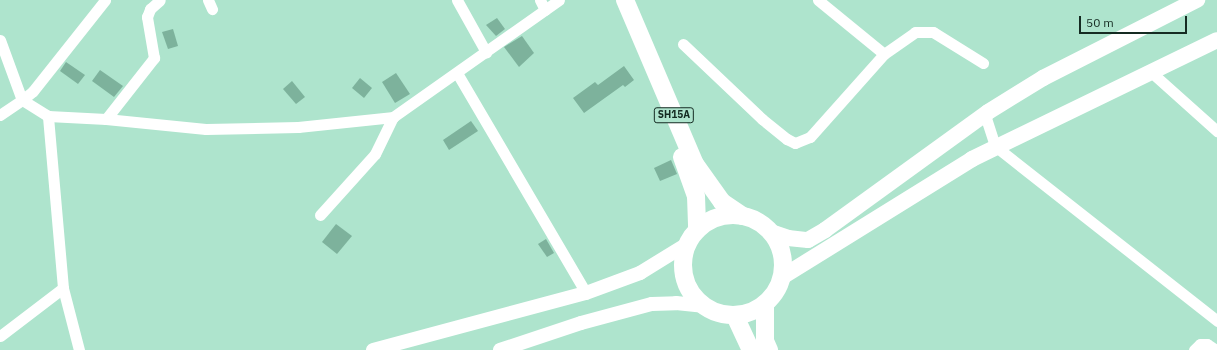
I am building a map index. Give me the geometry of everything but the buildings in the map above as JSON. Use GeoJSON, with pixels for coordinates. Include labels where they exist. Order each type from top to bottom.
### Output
{"type":"FeatureCollection","features":[{"type":"Feature","properties":{"kind":"main road","name":"SH15A"},"geometry":{"type":"LineString","coordinates":[[612,0],[635,38],[695,164],[722,202],[743,216]]}},
{"type":"Feature","properties":{"kind":"main road","name":"SH15A"},"geometry":{"type":"LineString","coordinates":[[625,0],[635,38],[696,196],[692,237]]}},
{"type":"Feature","properties":{"kind":"main road"},"geometry":{"type":"LineString","coordinates":[[770,232],[782,256],[782,277],[776,292],[765,305],[751,313],[735,316],[719,314],[704,306],[691,294],[684,278],[682,261],[692,237],[711,220],[727,215],[743,216],[758,222],[770,232],[788,238],[808,240],[825,230],[985,115],[1043,78],[1197,0]]}},
{"type":"Feature","properties":{"kind":"main road"},"geometry":{"type":"LineString","coordinates":[[782,277],[995,146],[1217,40]]}},
{"type":"Feature","properties":{"kind":"main road"},"geometry":{"type":"LineString","coordinates":[[765,305],[765,341],[769,350]]}},
{"type":"Feature","properties":{"kind":"main road"},"geometry":{"type":"LineString","coordinates":[[735,316],[751,350]]}},
{"type":"Feature","properties":{"kind":"street"},"geometry":{"type":"LineString","coordinates":[[0,115],[33,91],[106,0]]}},
{"type":"Feature","properties":{"kind":"street"},"geometry":{"type":"LineString","coordinates":[[106,119],[154,58],[147,17],[150,9],[160,0]]}},
{"type":"Feature","properties":{"kind":"street"},"geometry":{"type":"LineString","coordinates":[[457,0],[486,52]]}},
{"type":"Feature","properties":{"kind":"street"},"geometry":{"type":"LineString","coordinates":[[540,0],[545,10]]}},
{"type":"Feature","properties":{"kind":"street"},"geometry":{"type":"LineString","coordinates":[[0,40],[22,100],[48,116],[106,119],[206,129],[298,127],[393,117],[559,0]]}},
{"type":"Feature","properties":{"kind":"street"},"geometry":{"type":"LineString","coordinates":[[818,0],[884,54]]}},
{"type":"Feature","properties":{"kind":"street"},"geometry":{"type":"LineString","coordinates":[[683,44],[762,119],[787,139],[795,143],[810,137],[884,54],[915,32],[933,32],[984,63]]}},
{"type":"Feature","properties":{"kind":"street"},"geometry":{"type":"LineString","coordinates":[[1151,72],[1217,131]]}},
{"type":"Feature","properties":{"kind":"street"},"geometry":{"type":"LineString","coordinates":[[457,73],[586,293]]}},
{"type":"Feature","properties":{"kind":"street"},"geometry":{"type":"LineString","coordinates":[[985,115],[995,146],[1215,315]]}},
{"type":"Feature","properties":{"kind":"street"},"geometry":{"type":"LineString","coordinates":[[48,116],[63,288],[79,350]]}},
{"type":"Feature","properties":{"kind":"street"},"geometry":{"type":"LineString","coordinates":[[320,215],[375,154],[393,117]]}},
{"type":"Feature","properties":{"kind":"street"},"geometry":{"type":"LineString","coordinates":[[373,350],[586,293],[640,273],[692,237]]}},
{"type":"Feature","properties":{"kind":"street"},"geometry":{"type":"LineString","coordinates":[[0,336],[63,288]]}},
{"type":"Feature","properties":{"kind":"street"},"geometry":{"type":"LineString","coordinates":[[500,350],[652,304],[676,303],[704,306]]}},
{"type":"Feature","properties":{"kind":"street"},"geometry":{"type":"LineString","coordinates":[[1194,350],[1200,344],[1207,344],[1216,350]]}}]}
